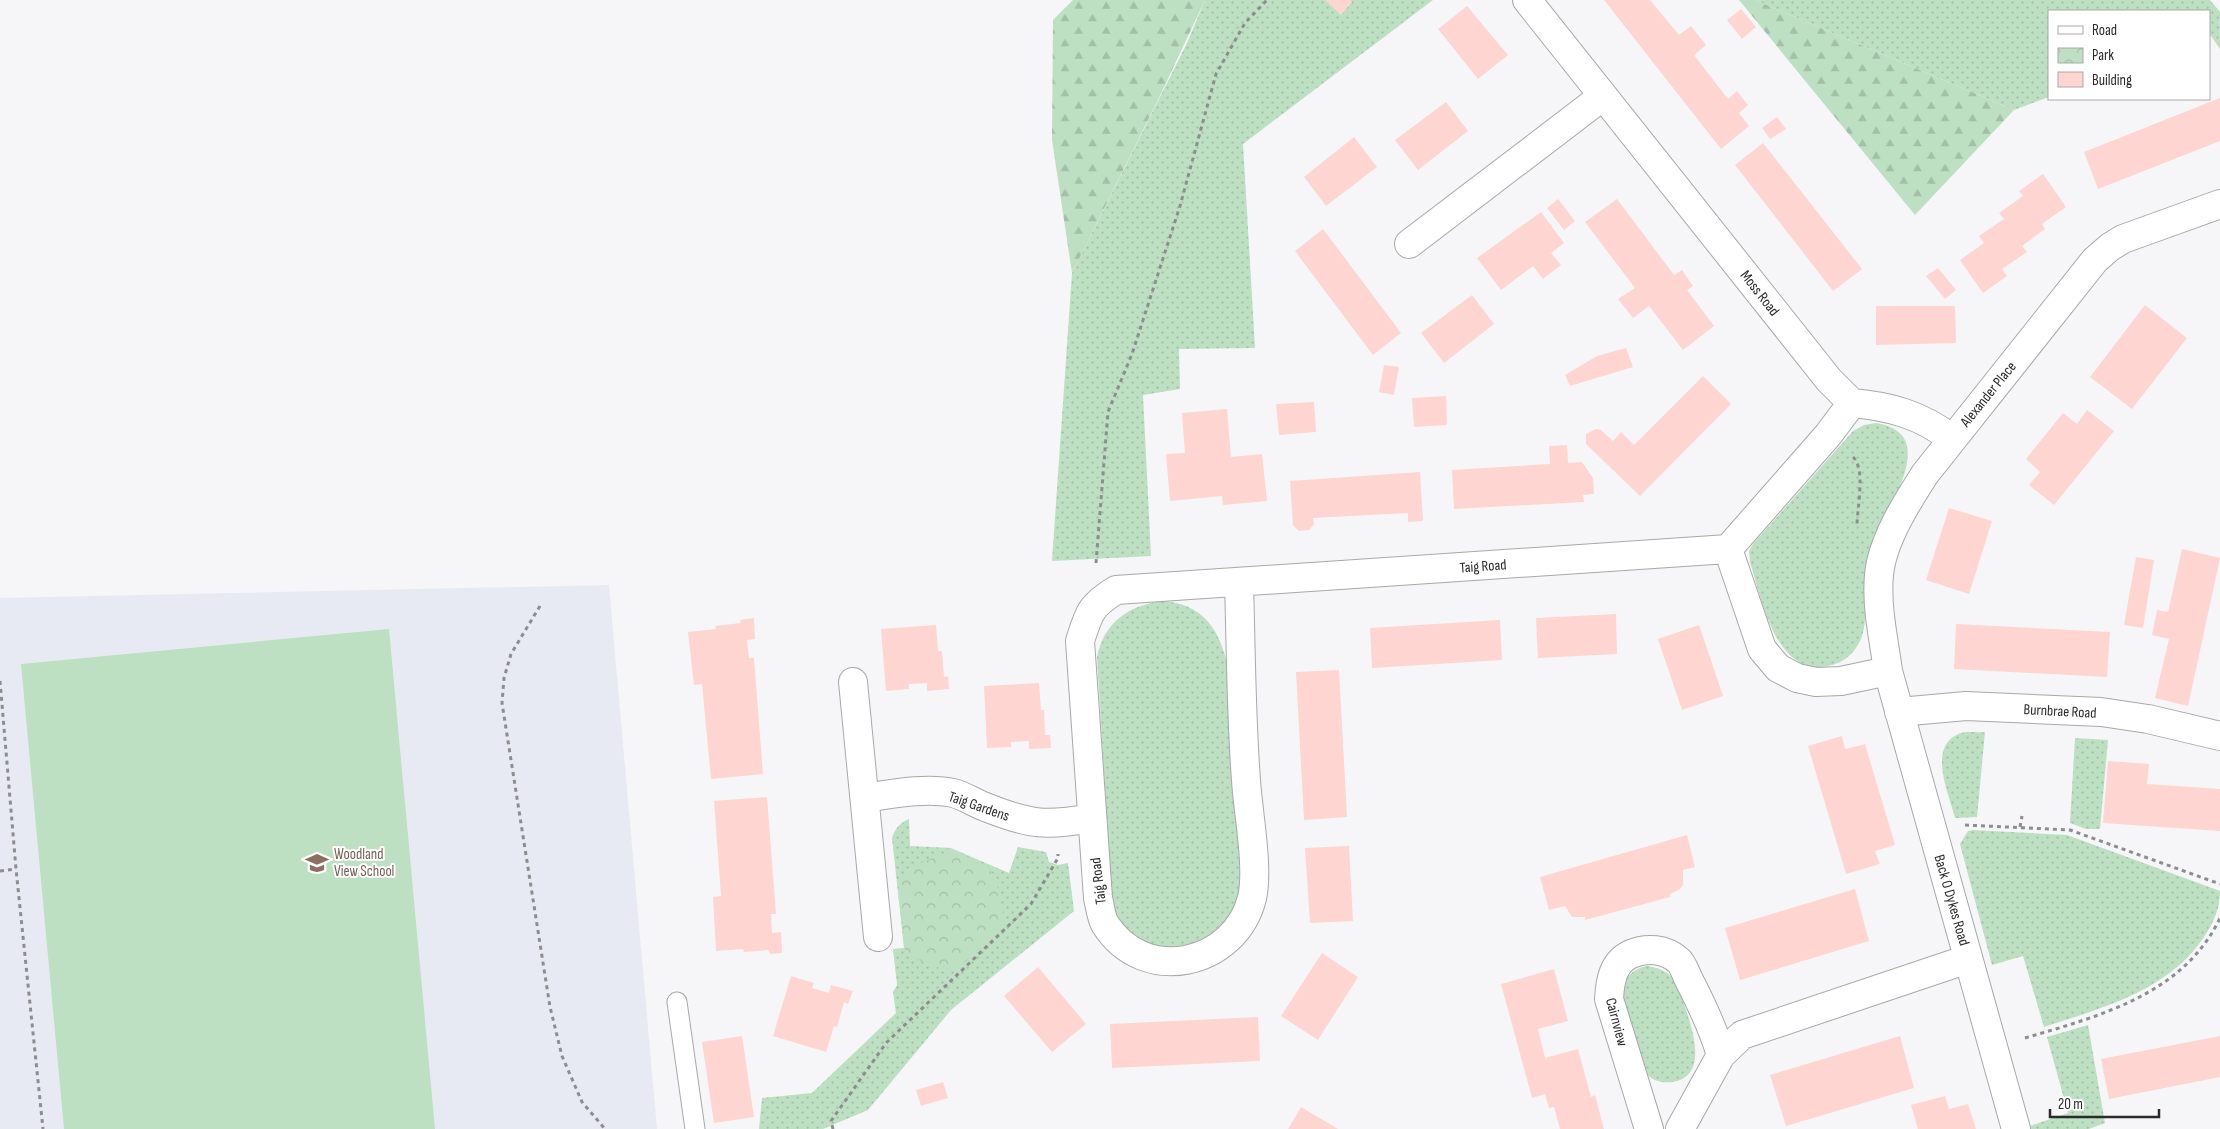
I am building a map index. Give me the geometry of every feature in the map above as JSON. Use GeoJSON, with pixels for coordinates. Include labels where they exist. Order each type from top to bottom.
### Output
{"type":"FeatureCollection","features":[{"type":"Feature","properties":{"kind":"street","name":"Moss Road"},"geometry":{"type":"LineString","coordinates":[[1527,0],[1829,380],[1852,403]]}},
{"type":"Feature","properties":{"kind":"street"},"geometry":{"type":"LineString","coordinates":[[1409,244],[1603,96]]}},
{"type":"Feature","properties":{"kind":"street","name":"Alexander Place"},"geometry":{"type":"LineString","coordinates":[[1888,671],[1879,607],[1879,574],[1890,535],[1906,503],[1925,474],[2102,253],[2123,239],[2220,204]]}},
{"type":"Feature","properties":{"kind":"street"},"geometry":{"type":"LineString","coordinates":[[1888,671],[1841,680],[1816,682],[1797,678],[1778,668],[1762,649],[1728,549],[1828,435],[1852,403],[1882,405],[1926,421],[1952,438]]}},
{"type":"Feature","properties":{"kind":"street","name":"Taig Road"},"geometry":{"type":"LineString","coordinates":[[1239,583],[1246,780],[1254,874],[1252,897],[1244,918],[1228,939],[1217,948],[1202,956],[1177,962],[1154,960],[1134,952],[1105,923],[1098,898],[1080,641],[1088,618],[1098,601],[1116,590],[1728,549]]}},
{"type":"Feature","properties":{"kind":"street","name":"Back O Dykes Road"},"geometry":{"type":"LineString","coordinates":[[1888,671],[2016,1129]]}},
{"type":"Feature","properties":{"kind":"street"},"geometry":{"type":"LineString","coordinates":[[853,682],[878,937]]}},
{"type":"Feature","properties":{"kind":"street","name":"Burnbrae Road"},"geometry":{"type":"LineString","coordinates":[[1899,712],[1966,706],[2101,712],[2148,719],[2220,736]]}},
{"type":"Feature","properties":{"kind":"street","name":"Taig Gardens"},"geometry":{"type":"LineString","coordinates":[[865,798],[909,791],[952,793],[1021,820],[1040,824],[1059,824],[1092,818]]}},
{"type":"Feature","properties":{"kind":"street","name":"Cairnview"},"geometry":{"type":"LineString","coordinates":[[1649,1129],[1608,999],[1610,979],[1618,965],[1627,956],[1639,950],[1654,949],[1668,953],[1680,961],[1712,1026],[1721,1055]]}},
{"type":"Feature","properties":{"kind":"street"},"geometry":{"type":"LineString","coordinates":[[1680,1129],[1721,1055],[1742,1035],[1968,959]]}},
{"type":"Feature","properties":{"kind":"lane"},"geometry":{"type":"LineString","coordinates":[[677,1002],[695,1129]]}},
{"type":"Feature","properties":{"kind":"path"},"geometry":{"type":"LineString","coordinates":[[1098,601],[1096,553],[1108,412],[1132,354],[1180,206],[1216,74],[1245,23],[1267,0]]}},
{"type":"Feature","properties":{"kind":"path"},"geometry":{"type":"LineString","coordinates":[[1828,435],[1857,460],[1860,480],[1858,532]]}},
{"type":"Feature","properties":{"kind":"path"},"geometry":{"type":"LineString","coordinates":[[540,606],[511,654],[504,678],[502,704],[550,1007],[562,1056],[582,1102],[605,1129]]}},
{"type":"Feature","properties":{"kind":"path"},"geometry":{"type":"LineString","coordinates":[[0,681],[16,869],[43,1129]]}},
{"type":"Feature","properties":{"kind":"path"},"geometry":{"type":"LineString","coordinates":[[2020,827],[2022,816]]}},
{"type":"Feature","properties":{"kind":"path"},"geometry":{"type":"LineString","coordinates":[[1930,823],[2070,830],[2220,884]]}},
{"type":"Feature","properties":{"kind":"path"},"geometry":{"type":"LineString","coordinates":[[833,1129],[831,1121],[886,1043],[1031,904],[1058,858],[1059,824]]}},
{"type":"Feature","properties":{"kind":"path"},"geometry":{"type":"LineString","coordinates":[[0,871],[16,869]]}},
{"type":"Feature","properties":{"kind":"path"},"geometry":{"type":"LineString","coordinates":[[1992,1048],[2114,1010],[2146,995],[2172,978],[2196,955],[2213,932],[2220,918]]}},
{"type":"Feature","properties":{"kind":"shaded area","name":"Woodland View School"},"geometry":{"type":"Polygon","coordinates":[[[609,585],[657,1129],[0,1129],[0,598],[609,585]]]}},
{"type":"Feature","properties":{"kind":"green space"},"geometry":{"type":"Polygon","coordinates":[[[1073,0],[1205,0],[1158,100],[1072,273],[1052,140],[1053,20],[1073,0]]]}},
{"type":"Feature","properties":{"kind":"green space"},"geometry":{"type":"Polygon","coordinates":[[[1205,0],[1433,0],[1243,144],[1255,348],[1179,349],[1180,389],[1143,395],[1151,556],[1052,561],[1072,273],[1187,43],[1205,0]]]}},
{"type":"Feature","properties":{"kind":"green space"},"geometry":{"type":"Polygon","coordinates":[[[1739,0],[1755,0],[2014,110],[1915,215],[1739,0]]]}},
{"type":"Feature","properties":{"kind":"green space"},"geometry":{"type":"Polygon","coordinates":[[[1755,0],[2210,0],[2220,12],[2220,49],[2210,36],[2210,10],[2048,10],[2048,97],[2014,110],[1755,0]]]}},
{"type":"Feature","properties":{"kind":"green space"},"geometry":{"type":"Polygon","coordinates":[[[1876,423],[1891,427],[1903,436],[1907,446],[1908,458],[1901,483],[1872,545],[1866,575],[1865,623],[1861,639],[1855,649],[1844,660],[1834,665],[1810,666],[1795,660],[1783,648],[1774,632],[1760,595],[1750,562],[1749,551],[1753,544],[1853,431],[1864,425],[1876,423]]]}},
{"type":"Feature","properties":{"kind":"green space"},"geometry":{"type":"Polygon","coordinates":[[[1163,601],[1187,607],[1205,618],[1218,636],[1226,659],[1240,874],[1236,905],[1232,915],[1222,927],[1195,943],[1163,947],[1147,943],[1134,936],[1122,924],[1112,903],[1097,657],[1105,634],[1120,617],[1139,607],[1163,601]]]}},
{"type":"Feature","properties":{"kind":"green space"},"geometry":{"type":"Polygon","coordinates":[[[389,629],[435,1129],[64,1129],[21,664],[389,629]]]}},
{"type":"Feature","properties":{"kind":"green space"},"geometry":{"type":"Polygon","coordinates":[[[1985,732],[1977,817],[1955,818],[1945,784],[1942,759],[1944,748],[1950,739],[1961,733],[1985,732]]]}},
{"type":"Feature","properties":{"kind":"green space"},"geometry":{"type":"Polygon","coordinates":[[[2075,738],[2108,740],[2100,829],[2086,829],[2070,823],[2075,738]]]}},
{"type":"Feature","properties":{"kind":"green space"},"geometry":{"type":"Polygon","coordinates":[[[909,819],[910,846],[951,848],[1009,873],[1018,847],[1046,852],[1049,862],[1058,865],[1068,863],[1074,911],[951,1010],[868,1110],[823,1129],[759,1129],[762,1098],[812,1093],[896,1013],[893,992],[897,985],[893,949],[904,948],[892,838],[898,826],[909,819]]]}},
{"type":"Feature","properties":{"kind":"green space"},"geometry":{"type":"Polygon","coordinates":[[[1968,831],[2067,835],[2220,891],[2216,915],[2204,937],[2189,956],[2153,984],[2111,1004],[2044,1027],[2023,956],[1992,965],[1960,844],[1968,831]]]}},
{"type":"Feature","properties":{"kind":"green space"},"geometry":{"type":"Polygon","coordinates":[[[952,850],[988,867],[996,879],[1005,924],[957,970],[928,966],[905,950],[899,888],[904,873],[916,865],[952,850]]]}},
{"type":"Feature","properties":{"kind":"green space"},"geometry":{"type":"Polygon","coordinates":[[[1647,966],[1664,971],[1677,983],[1694,1040],[1695,1055],[1693,1068],[1685,1077],[1672,1082],[1656,1080],[1645,1071],[1625,1009],[1623,998],[1627,978],[1635,971],[1647,966]]]}},
{"type":"Feature","properties":{"kind":"green space"},"geometry":{"type":"Polygon","coordinates":[[[2088,1025],[2105,1123],[2089,1129],[2031,1129],[2030,1126],[2068,1113],[2047,1037],[2088,1025]]]}},
{"type":"Feature","properties":{"kind":"building"},"geometry":{"type":"Polygon","coordinates":[[[1325,0],[1350,0],[1352,2],[1341,15],[1325,0]]]}},
{"type":"Feature","properties":{"kind":"building"},"geometry":{"type":"Polygon","coordinates":[[[1604,0],[1650,0],[1679,35],[1691,26],[1706,45],[1694,55],[1728,99],[1737,91],[1748,105],[1739,113],[1749,126],[1721,149],[1604,0]]]}},
{"type":"Feature","properties":{"kind":"building"},"geometry":{"type":"Polygon","coordinates":[[[1467,6],[1508,55],[1478,79],[1438,29],[1467,6]]]}},
{"type":"Feature","properties":{"kind":"building"},"geometry":{"type":"Polygon","coordinates":[[[1741,9],[1756,27],[1742,39],[1727,20],[1741,9]]]}},
{"type":"Feature","properties":{"kind":"building"},"geometry":{"type":"Polygon","coordinates":[[[2220,98],[2220,141],[2098,189],[2084,152],[2220,98]]]}},
{"type":"Feature","properties":{"kind":"building"},"geometry":{"type":"Polygon","coordinates":[[[1446,102],[1468,131],[1418,170],[1395,140],[1446,102]]]}},
{"type":"Feature","properties":{"kind":"building"},"geometry":{"type":"Polygon","coordinates":[[[1777,117],[1786,129],[1770,139],[1762,128],[1777,117]]]}},
{"type":"Feature","properties":{"kind":"building"},"geometry":{"type":"Polygon","coordinates":[[[1354,137],[1377,167],[1326,206],[1304,177],[1354,137]]]}},
{"type":"Feature","properties":{"kind":"building"},"geometry":{"type":"Polygon","coordinates":[[[1763,143],[1862,269],[1833,291],[1735,165],[1763,143]]]}},
{"type":"Feature","properties":{"kind":"building"},"geometry":{"type":"Polygon","coordinates":[[[2043,174],[2066,207],[2042,224],[2045,229],[2022,246],[2027,252],[2002,269],[2007,276],[1983,293],[1960,260],[1984,243],[1979,236],[2004,219],[1999,213],[2023,196],[2019,191],[2043,174]]]}},
{"type":"Feature","properties":{"kind":"building"},"geometry":{"type":"Polygon","coordinates":[[[1558,199],[1575,221],[1564,230],[1547,208],[1558,199]]]}},
{"type":"Feature","properties":{"kind":"building"},"geometry":{"type":"Polygon","coordinates":[[[1617,199],[1674,275],[1682,270],[1693,286],[1687,290],[1714,326],[1683,350],[1649,306],[1633,318],[1618,299],[1635,288],[1585,222],[1617,199]]]}},
{"type":"Feature","properties":{"kind":"building"},"geometry":{"type":"Polygon","coordinates":[[[1541,212],[1564,243],[1551,253],[1561,265],[1543,279],[1533,266],[1501,290],[1477,258],[1541,212]]]}},
{"type":"Feature","properties":{"kind":"building"},"geometry":{"type":"Polygon","coordinates":[[[1323,229],[1401,333],[1373,355],[1295,251],[1323,229]]]}},
{"type":"Feature","properties":{"kind":"building"},"geometry":{"type":"Polygon","coordinates":[[[1938,268],[1956,290],[1945,299],[1926,276],[1938,268]]]}},
{"type":"Feature","properties":{"kind":"building"},"geometry":{"type":"Polygon","coordinates":[[[1472,295],[1494,324],[1444,363],[1421,333],[1472,295]]]}},
{"type":"Feature","properties":{"kind":"building"},"geometry":{"type":"Polygon","coordinates":[[[2145,305],[2187,338],[2132,409],[2090,377],[2145,305]]]}},
{"type":"Feature","properties":{"kind":"building"},"geometry":{"type":"Polygon","coordinates":[[[1876,306],[1955,306],[1956,343],[1876,345],[1876,306]]]}},
{"type":"Feature","properties":{"kind":"building"},"geometry":{"type":"Polygon","coordinates":[[[1626,348],[1633,367],[1570,386],[1565,375],[1597,356],[1626,348]]]}},
{"type":"Feature","properties":{"kind":"building"},"geometry":{"type":"Polygon","coordinates":[[[1384,365],[1399,367],[1394,395],[1379,392],[1384,365]]]}},
{"type":"Feature","properties":{"kind":"building"},"geometry":{"type":"Polygon","coordinates":[[[1703,376],[1731,404],[1640,496],[1586,444],[1586,434],[1596,429],[1601,430],[1613,441],[1621,432],[1634,445],[1703,376]]]}},
{"type":"Feature","properties":{"kind":"building"},"geometry":{"type":"Polygon","coordinates":[[[1446,396],[1447,425],[1414,427],[1412,398],[1446,396]]]}},
{"type":"Feature","properties":{"kind":"building"},"geometry":{"type":"Polygon","coordinates":[[[1314,402],[1316,432],[1279,435],[1276,404],[1314,402]]]}},
{"type":"Feature","properties":{"kind":"building"},"geometry":{"type":"Polygon","coordinates":[[[1227,409],[1231,457],[1262,454],[1267,501],[1223,505],[1222,496],[1170,501],[1166,454],[1185,453],[1182,413],[1227,409]]]}},
{"type":"Feature","properties":{"kind":"building"},"geometry":{"type":"Polygon","coordinates":[[[2087,410],[2114,431],[2054,505],[2029,485],[2040,472],[2026,459],[2063,413],[2077,424],[2087,410]]]}},
{"type":"Feature","properties":{"kind":"building"},"geometry":{"type":"Polygon","coordinates":[[[1567,445],[1568,463],[1582,462],[1593,478],[1594,494],[1583,495],[1584,502],[1454,509],[1452,470],[1550,464],[1549,446],[1567,445]]]}},
{"type":"Feature","properties":{"kind":"building"},"geometry":{"type":"Polygon","coordinates":[[[1420,472],[1423,521],[1408,522],[1408,513],[1313,518],[1314,524],[1309,530],[1299,531],[1293,525],[1290,481],[1420,472]]]}},
{"type":"Feature","properties":{"kind":"building"},"geometry":{"type":"Polygon","coordinates":[[[1949,508],[1992,521],[1969,594],[1926,580],[1949,508]]]}},
{"type":"Feature","properties":{"kind":"building"},"geometry":{"type":"Polygon","coordinates":[[[2182,549],[2220,558],[2188,706],[2155,698],[2169,639],[2152,635],[2157,610],[2168,612],[2182,549]]]}},
{"type":"Feature","properties":{"kind":"building"},"geometry":{"type":"Polygon","coordinates":[[[2136,557],[2154,560],[2143,628],[2124,625],[2136,557]]]}},
{"type":"Feature","properties":{"kind":"building"},"geometry":{"type":"Polygon","coordinates":[[[1616,614],[1617,654],[1538,658],[1536,618],[1616,614]]]}},
{"type":"Feature","properties":{"kind":"building"},"geometry":{"type":"Polygon","coordinates":[[[754,618],[755,639],[747,640],[749,658],[754,658],[763,774],[711,779],[702,684],[694,685],[688,632],[716,629],[715,626],[741,623],[740,620],[754,618]]]}},
{"type":"Feature","properties":{"kind":"building"},"geometry":{"type":"Polygon","coordinates":[[[1500,620],[1502,660],[1372,668],[1370,628],[1500,620]]]}},
{"type":"Feature","properties":{"kind":"building"},"geometry":{"type":"Polygon","coordinates":[[[1956,624],[2110,632],[2107,677],[1954,669],[1956,624]]]}},
{"type":"Feature","properties":{"kind":"building"},"geometry":{"type":"Polygon","coordinates":[[[936,625],[938,651],[942,651],[944,677],[948,676],[949,689],[927,691],[927,683],[909,684],[909,689],[886,691],[881,629],[936,625]]]}},
{"type":"Feature","properties":{"kind":"building"},"geometry":{"type":"Polygon","coordinates":[[[1699,625],[1723,696],[1682,710],[1658,639],[1699,625]]]}},
{"type":"Feature","properties":{"kind":"building"},"geometry":{"type":"Polygon","coordinates":[[[1339,670],[1347,817],[1304,820],[1296,672],[1339,670]]]}},
{"type":"Feature","properties":{"kind":"building"},"geometry":{"type":"Polygon","coordinates":[[[1039,683],[1041,710],[1044,710],[1045,735],[1050,735],[1051,748],[1029,749],[1029,741],[1011,742],[1011,747],[987,748],[984,686],[1039,683]]]}},
{"type":"Feature","properties":{"kind":"building"},"geometry":{"type":"Polygon","coordinates":[[[1842,736],[1845,749],[1865,744],[1895,845],[1875,851],[1880,864],[1846,874],[1808,746],[1842,736]]]}},
{"type":"Feature","properties":{"kind":"building"},"geometry":{"type":"Polygon","coordinates":[[[2108,761],[2149,764],[2147,784],[2220,789],[2220,831],[2103,823],[2108,761]]]}},
{"type":"Feature","properties":{"kind":"building"},"geometry":{"type":"Polygon","coordinates":[[[767,797],[776,914],[771,914],[772,933],[781,932],[782,953],[770,954],[769,950],[744,952],[743,949],[716,951],[713,897],[721,896],[714,801],[767,797]]]}},
{"type":"Feature","properties":{"kind":"building"},"geometry":{"type":"Polygon","coordinates":[[[1687,835],[1695,867],[1683,870],[1683,885],[1680,889],[1670,894],[1670,897],[1585,920],[1585,917],[1572,917],[1565,906],[1549,910],[1540,877],[1687,835]]]}},
{"type":"Feature","properties":{"kind":"building"},"geometry":{"type":"Polygon","coordinates":[[[1349,846],[1353,921],[1310,923],[1305,848],[1349,846]]]}},
{"type":"Feature","properties":{"kind":"building"},"geometry":{"type":"Polygon","coordinates":[[[1855,889],[1869,941],[1740,980],[1725,928],[1855,889]]]}},
{"type":"Feature","properties":{"kind":"building"},"geometry":{"type":"Polygon","coordinates":[[[1322,953],[1358,977],[1318,1040],[1281,1016],[1322,953]]]}},
{"type":"Feature","properties":{"kind":"building"},"geometry":{"type":"Polygon","coordinates":[[[1038,967],[1086,1024],[1052,1052],[1004,996],[1038,967]]]}},
{"type":"Feature","properties":{"kind":"building"},"geometry":{"type":"Polygon","coordinates":[[[1554,969],[1568,1021],[1538,1029],[1545,1058],[1578,1049],[1591,1097],[1595,1095],[1604,1129],[1560,1129],[1554,1107],[1549,1108],[1545,1094],[1532,1098],[1501,984],[1554,969]]]}},
{"type":"Feature","properties":{"kind":"building"},"geometry":{"type":"Polygon","coordinates":[[[791,976],[814,983],[812,988],[829,993],[831,985],[853,991],[848,1004],[844,1002],[837,1027],[834,1026],[826,1052],[773,1036],[791,976]]]}},
{"type":"Feature","properties":{"kind":"building"},"geometry":{"type":"Polygon","coordinates":[[[1258,1017],[1260,1061],[1112,1068],[1110,1024],[1258,1017]]]}},
{"type":"Feature","properties":{"kind":"building"},"geometry":{"type":"Polygon","coordinates":[[[742,1036],[754,1117],[714,1123],[702,1042],[742,1036]]]}},
{"type":"Feature","properties":{"kind":"building"},"geometry":{"type":"Polygon","coordinates":[[[1900,1036],[1914,1088],[1786,1126],[1770,1075],[1900,1036]]]}},
{"type":"Feature","properties":{"kind":"building"},"geometry":{"type":"Polygon","coordinates":[[[2220,1036],[2220,1077],[2109,1099],[2101,1059],[2220,1036]]]}},
{"type":"Feature","properties":{"kind":"building"},"geometry":{"type":"Polygon","coordinates":[[[943,1082],[948,1098],[921,1106],[916,1090],[943,1082]]]}},
{"type":"Feature","properties":{"kind":"building"},"geometry":{"type":"Polygon","coordinates":[[[1945,1096],[1949,1109],[1968,1104],[1976,1129],[1918,1129],[1911,1105],[1945,1096]]]}},
{"type":"Feature","properties":{"kind":"building"},"geometry":{"type":"Polygon","coordinates":[[[1301,1107],[1328,1123],[1338,1129],[1288,1129],[1301,1107]]]}},
{"type":"Feature","properties":{"kind":"place","name":"Woodland View School"},"geometry":{"type":"Point","coordinates":[317,863]}}]}
